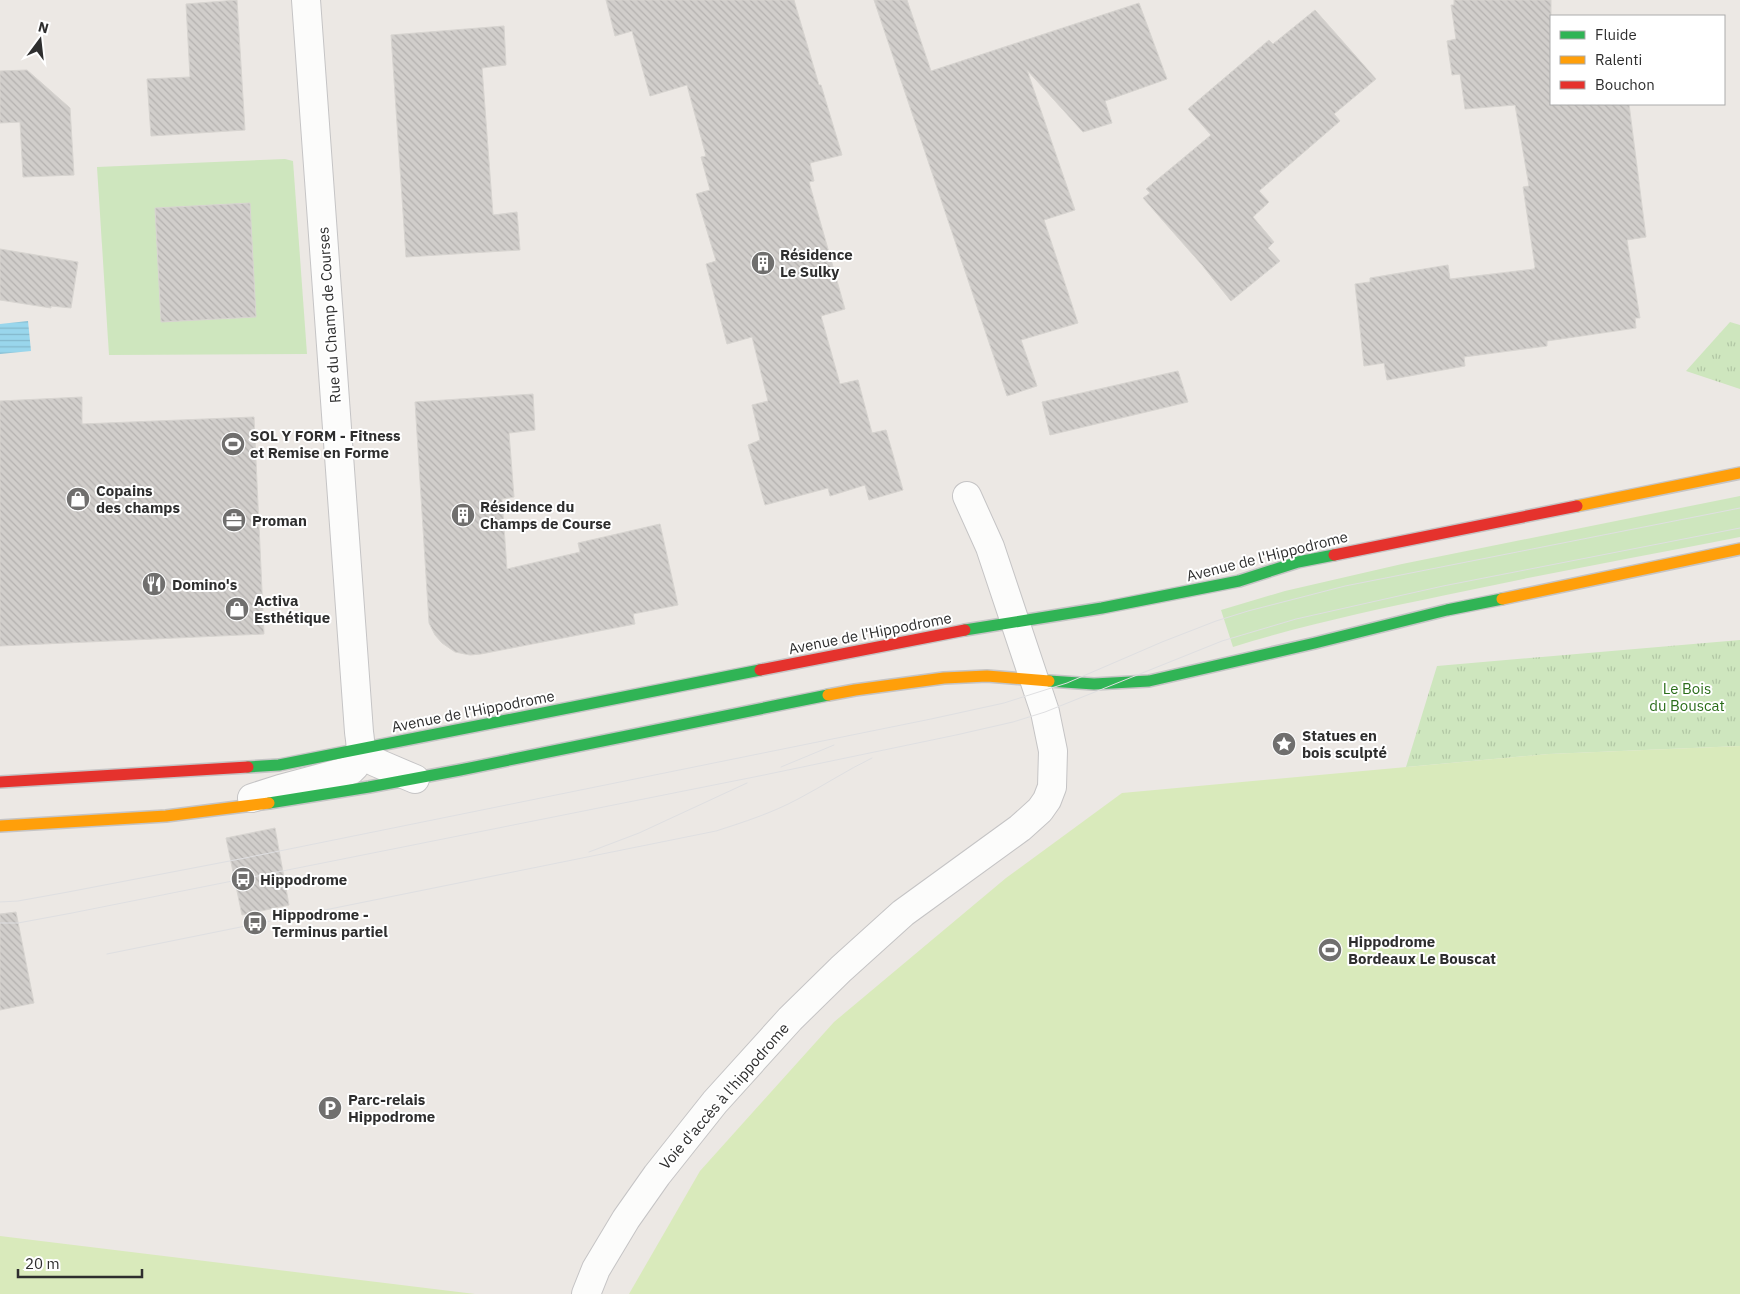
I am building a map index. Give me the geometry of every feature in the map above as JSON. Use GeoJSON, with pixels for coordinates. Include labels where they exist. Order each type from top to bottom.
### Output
{"type":"FeatureCollection","features":[{"type":"Feature","properties":{"kind":"street","name":"Rue du Champ de Courses"},"geometry":{"type":"LineString","coordinates":[[306,0],[359,732],[362,749]]}},
{"type":"Feature","properties":{"kind":"street","name":"Avenue de l'Hippodrome"},"geometry":{"type":"LineString","coordinates":[[0,782],[279,765],[858,650],[1110,606],[1239,581],[1298,562],[1740,473]]}},
{"type":"Feature","properties":{"kind":"street","name":"Voie d'accès à l'hippodrome"},"geometry":{"type":"LineString","coordinates":[[586,1294],[596,1269],[626,1219],[656,1175],[709,1109],[790,1019],[903,913],[1020,828],[1040,810],[1047,800],[1052,787],[1053,751],[1045,712],[990,547],[967,496]]}},
{"type":"Feature","properties":{"kind":"street"},"geometry":{"type":"LineString","coordinates":[[0,826],[166,816],[283,801],[415,778],[855,690],[944,678],[987,676],[1094,684],[1149,681],[1305,646],[1447,610],[1740,549]]}},
{"type":"Feature","properties":{"kind":"street"},"geometry":{"type":"LineString","coordinates":[[223,809],[280,788],[351,770],[358,763],[362,749],[375,762],[415,778]]}},
{"type":"Feature","properties":{"kind":"green space"},"geometry":{"type":"Polygon","coordinates":[[[285,159],[293,161],[307,354],[109,355],[97,167],[285,159]]]}},
{"type":"Feature","properties":{"kind":"green space"},"geometry":{"type":"Polygon","coordinates":[[[1730,322],[1740,325],[1740,389],[1686,371],[1730,322]]]}},
{"type":"Feature","properties":{"kind":"green space"},"geometry":{"type":"Polygon","coordinates":[[[1740,496],[1740,537],[1392,606],[1312,625],[1233,647],[1221,610],[1285,591],[1402,564],[1740,496]]]}},
{"type":"Feature","properties":{"kind":"green space","name":"Le Bois du Bouscat"},"geometry":{"type":"Polygon","coordinates":[[[1740,640],[1740,746],[1549,754],[1406,767],[1437,666],[1740,640]]]}},
{"type":"Feature","properties":{"kind":"green space","name":"Hippodrome Bordeaux Le Bouscat"},"geometry":{"type":"Polygon","coordinates":[[[1740,746],[1740,1294],[629,1294],[700,1171],[834,1022],[1006,878],[1122,793],[1549,754],[1740,746]]]}},
{"type":"Feature","properties":{"kind":"green space"},"geometry":{"type":"Polygon","coordinates":[[[0,1236],[475,1294],[0,1294],[0,1236]]]}},
{"type":"Feature","properties":{"kind":"water"},"geometry":{"type":"Polygon","coordinates":[[[28,321],[31,351],[0,354],[0,324],[28,321]]]}},
{"type":"Feature","properties":{"kind":"building"},"geometry":{"type":"Polygon","coordinates":[[[237,0],[245,130],[151,136],[147,79],[190,77],[186,4],[237,0]]]}},
{"type":"Feature","properties":{"kind":"building","name":"Résidence Le Sulky"},"geometry":{"type":"Polygon","coordinates":[[[606,0],[794,0],[842,155],[810,163],[814,181],[809,182],[845,309],[821,316],[840,384],[858,380],[872,433],[886,430],[903,490],[869,500],[865,485],[830,496],[828,488],[765,505],[748,445],[760,440],[752,405],[768,401],[752,337],[727,344],[706,264],[716,261],[696,194],[710,190],[701,157],[706,156],[687,85],[650,96],[632,31],[615,36],[606,0]]]}},
{"type":"Feature","properties":{"kind":"building"},"geometry":{"type":"Polygon","coordinates":[[[874,0],[907,0],[931,71],[1139,3],[1167,79],[1105,101],[1112,123],[1083,132],[1027,70],[1075,210],[1044,220],[1078,323],[1021,340],[1037,386],[1007,396],[874,0]]]}},
{"type":"Feature","properties":{"kind":"building"},"geometry":{"type":"Polygon","coordinates":[[[1454,0],[1551,0],[1550,105],[1629,105],[1646,237],[1627,240],[1640,318],[1635,318],[1636,328],[1547,341],[1547,346],[1464,357],[1465,366],[1387,380],[1384,363],[1364,366],[1355,284],[1370,282],[1370,278],[1448,265],[1450,279],[1534,269],[1535,267],[1523,187],[1529,186],[1515,105],[1465,109],[1460,74],[1452,75],[1447,41],[1456,39],[1451,5],[1454,5],[1454,0]]]}},
{"type":"Feature","properties":{"kind":"building"},"geometry":{"type":"Polygon","coordinates":[[[1315,10],[1376,79],[1334,114],[1340,121],[1259,191],[1269,202],[1253,217],[1274,242],[1268,248],[1280,261],[1231,301],[1143,198],[1150,193],[1146,189],[1211,135],[1188,109],[1269,40],[1273,44],[1315,10]]]}},
{"type":"Feature","properties":{"kind":"building"},"geometry":{"type":"Polygon","coordinates":[[[504,26],[506,65],[482,68],[493,215],[517,212],[520,250],[406,257],[391,35],[504,26]]]}},
{"type":"Feature","properties":{"kind":"building"},"geometry":{"type":"Polygon","coordinates":[[[27,70],[70,108],[74,175],[23,177],[20,122],[0,123],[0,71],[27,70]]]}},
{"type":"Feature","properties":{"kind":"building"},"geometry":{"type":"Polygon","coordinates":[[[250,203],[256,317],[161,322],[155,208],[250,203]]]}},
{"type":"Feature","properties":{"kind":"building"},"geometry":{"type":"Polygon","coordinates":[[[0,249],[78,262],[71,308],[51,306],[51,308],[0,300],[0,249]]]}},
{"type":"Feature","properties":{"kind":"building"},"geometry":{"type":"Polygon","coordinates":[[[1178,371],[1188,402],[1050,435],[1042,402],[1178,371]]]}},
{"type":"Feature","properties":{"kind":"building","name":"Résidence du Champs de Course"},"geometry":{"type":"Polygon","coordinates":[[[533,394],[535,430],[509,433],[514,497],[502,499],[507,569],[580,552],[578,543],[660,524],[678,605],[633,614],[635,624],[481,654],[470,655],[455,652],[442,643],[435,635],[429,623],[415,402],[533,394]]]}},
{"type":"Feature","properties":{"kind":"building"},"geometry":{"type":"Polygon","coordinates":[[[82,397],[82,424],[254,417],[264,634],[0,646],[0,401],[82,397]]]}},
{"type":"Feature","properties":{"kind":"building"},"geometry":{"type":"Polygon","coordinates":[[[275,828],[289,905],[242,915],[226,838],[275,828]]]}},
{"type":"Feature","properties":{"kind":"building"},"geometry":{"type":"Polygon","coordinates":[[[16,912],[34,1003],[0,1010],[0,914],[16,912]]]}},
{"type":"Feature","properties":{"kind":"tram line"},"geometry":{"type":"LineString","coordinates":[[0,902],[18,901],[240,859],[1004,703],[1067,683],[1162,642],[1248,611],[1345,586],[1740,508]]}},
{"type":"Feature","properties":{"kind":"tram line"},"geometry":{"type":"LineString","coordinates":[[0,923],[18,923],[72,913],[956,735],[1013,722],[1045,712],[1222,641],[1296,619],[1443,586],[1740,528]]}},
{"type":"Feature","properties":{"kind":"tram line"},"geometry":{"type":"LineString","coordinates":[[781,767],[834,745]]}},
{"type":"Feature","properties":{"kind":"tram line"},"geometry":{"type":"LineString","coordinates":[[107,954],[716,831],[758,817],[788,804],[872,758]]}},
{"type":"Feature","properties":{"kind":"tram line"},"geometry":{"type":"LineString","coordinates":[[589,852],[639,833],[747,783]]}},
{"type":"Feature","properties":{"kind":"traffic: fast"},"geometry":{"type":"LineString","coordinates":[[965,630],[1102,608],[1239,581],[1298,562],[1334,555]]}},
{"type":"Feature","properties":{"kind":"traffic: fast"},"geometry":{"type":"LineString","coordinates":[[1049,681],[1094,684],[1149,681],[1315,643],[1447,610],[1502,599]]}},
{"type":"Feature","properties":{"kind":"traffic: fast"},"geometry":{"type":"LineString","coordinates":[[248,767],[279,765],[760,670]]}},
{"type":"Feature","properties":{"kind":"traffic: fast"},"geometry":{"type":"LineString","coordinates":[[269,803],[460,770],[828,695]]}},
{"type":"Feature","properties":{"kind":"traffic: slow"},"geometry":{"type":"LineString","coordinates":[[1577,506],[1740,473]]}},
{"type":"Feature","properties":{"kind":"traffic: slow"},"geometry":{"type":"LineString","coordinates":[[1502,599],[1740,549]]}},
{"type":"Feature","properties":{"kind":"traffic: slow"},"geometry":{"type":"LineString","coordinates":[[828,695],[944,678],[987,676],[1049,681]]}},
{"type":"Feature","properties":{"kind":"traffic: slow"},"geometry":{"type":"LineString","coordinates":[[0,826],[166,816],[269,803]]}},
{"type":"Feature","properties":{"kind":"traffic: jam"},"geometry":{"type":"LineString","coordinates":[[1334,555],[1577,506]]}},
{"type":"Feature","properties":{"kind":"traffic: jam"},"geometry":{"type":"LineString","coordinates":[[760,670],[965,630]]}},
{"type":"Feature","properties":{"kind":"traffic: jam"},"geometry":{"type":"LineString","coordinates":[[0,782],[248,767]]}},
{"type":"Feature","properties":{"kind":"place","name":"Résidence Le Sulky"},"geometry":{"type":"Point","coordinates":[763,263]}},
{"type":"Feature","properties":{"kind":"place","name":"SOL Y FORM - Fitness et Remise en Forme"},"geometry":{"type":"Point","coordinates":[233,444]}},
{"type":"Feature","properties":{"kind":"place","name":"Copains des champs"},"geometry":{"type":"Point","coordinates":[78,499]}},
{"type":"Feature","properties":{"kind":"place","name":"Résidence du Champs de Course"},"geometry":{"type":"Point","coordinates":[463,515]}},
{"type":"Feature","properties":{"kind":"place","name":"Proman"},"geometry":{"type":"Point","coordinates":[234,520]}},
{"type":"Feature","properties":{"kind":"place","name":"Domino's"},"geometry":{"type":"Point","coordinates":[154,584]}},
{"type":"Feature","properties":{"kind":"place","name":"Activa Esthétique"},"geometry":{"type":"Point","coordinates":[237,609]}},
{"type":"Feature","properties":{"kind":"place","name":"Statues en bois sculpté"},"geometry":{"type":"Point","coordinates":[1284,744]}},
{"type":"Feature","properties":{"kind":"place","name":"Hippodrome"},"geometry":{"type":"Point","coordinates":[243,879]}},
{"type":"Feature","properties":{"kind":"place","name":"Hippodrome - Terminus partiel"},"geometry":{"type":"Point","coordinates":[255,923]}},
{"type":"Feature","properties":{"kind":"place","name":"Hippodrome Bordeaux Le Bouscat"},"geometry":{"type":"Point","coordinates":[1330,950]}},
{"type":"Feature","properties":{"kind":"place","name":"Parc-relais Hippodrome"},"geometry":{"type":"Point","coordinates":[330,1108]}}]}
